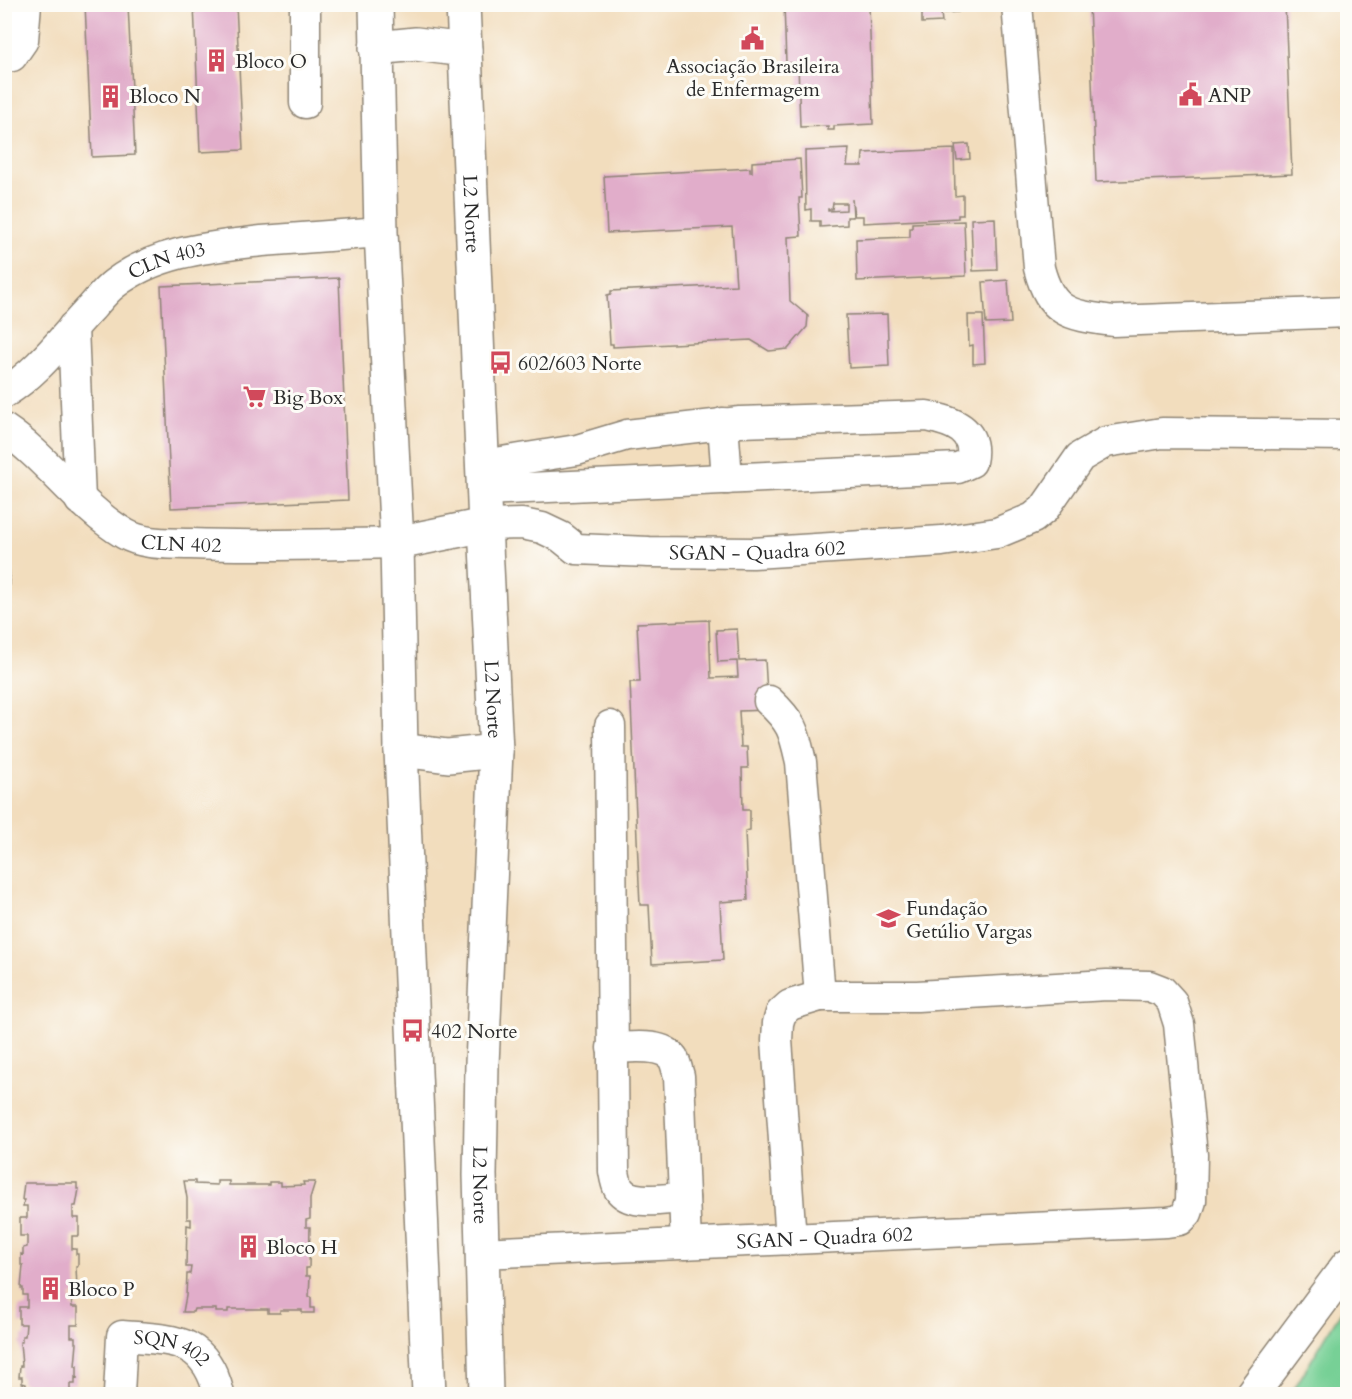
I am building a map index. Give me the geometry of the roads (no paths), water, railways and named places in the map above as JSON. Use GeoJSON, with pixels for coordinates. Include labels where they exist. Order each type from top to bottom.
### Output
{"type":"FeatureCollection","features":[{"type":"Feature","properties":{"kind":"main road"},"geometry":{"type":"LineString","coordinates":[[376,4],[381,232],[400,637],[401,750],[429,1395]]}},
{"type":"Feature","properties":{"kind":"main road","name":"L2 Norte"},"geometry":{"type":"LineString","coordinates":[[463,4],[484,525],[496,751],[482,1064],[480,1175],[486,1395]]}},
{"type":"Feature","properties":{"kind":"main road"},"geometry":{"type":"LineString","coordinates":[[376,48],[416,44],[465,50]]}},
{"type":"Feature","properties":{"kind":"main road"},"geometry":{"type":"LineString","coordinates":[[396,543],[484,525]]}},
{"type":"Feature","properties":{"kind":"main road"},"geometry":{"type":"LineString","coordinates":[[401,750],[448,756],[496,751]]}},
{"type":"Feature","properties":{"kind":"main road"},"geometry":{"type":"LineString","coordinates":[[1252,1395],[1347,1265]]}},
{"type":"Feature","properties":{"kind":"street"},"geometry":{"type":"LineString","coordinates":[[305,4],[305,103]]}},
{"type":"Feature","properties":{"kind":"street"},"geometry":{"type":"LineString","coordinates":[[1017,4],[1039,268],[1044,288],[1058,306],[1076,316],[1113,321],[1347,312]]}},
{"type":"Feature","properties":{"kind":"street"},"geometry":{"type":"LineString","coordinates":[[4,57],[12,56],[19,49],[23,40],[26,14]]}},
{"type":"Feature","properties":{"kind":"street","name":"CLN 403"},"geometry":{"type":"LineString","coordinates":[[4,393],[24,381],[39,367],[113,284],[151,261],[199,248],[299,237],[381,232]]}},
{"type":"Feature","properties":{"kind":"street"},"geometry":{"type":"LineString","coordinates":[[73,327],[80,500]]}},
{"type":"Feature","properties":{"kind":"street"},"geometry":{"type":"LineString","coordinates":[[927,416],[962,428],[970,439],[973,450],[971,462],[958,468],[727,479],[483,477],[627,435],[723,423],[927,416]]}},
{"type":"Feature","properties":{"kind":"street"},"geometry":{"type":"LineString","coordinates":[[723,423],[727,479]]}},
{"type":"Feature","properties":{"kind":"street","name":"CLN 402"},"geometry":{"type":"LineString","coordinates":[[4,429],[39,456],[80,500],[125,534],[143,542],[243,546],[396,543]]}},
{"type":"Feature","properties":{"kind":"street","name":"SGAN - Quadra 602"},"geometry":{"type":"LineString","coordinates":[[484,525],[522,524],[542,528],[561,537],[576,549],[649,552],[753,553],[942,541],[997,533],[1033,518],[1044,509],[1080,457],[1106,442],[1162,433],[1347,435]]}},
{"type":"Feature","properties":{"kind":"street"},"geometry":{"type":"LineString","coordinates":[[769,701],[790,723],[801,762],[820,996],[790,1005],[782,1013],[778,1023],[777,1041],[791,1240]]}},
{"type":"Feature","properties":{"kind":"street"},"geometry":{"type":"LineString","coordinates":[[610,726],[614,1171],[618,1188],[625,1196],[638,1199],[684,1198]]}},
{"type":"Feature","properties":{"kind":"street","name":"SGAN - Quadra 602"},"geometry":{"type":"LineString","coordinates":[[482,1253],[1167,1222],[1180,1220],[1187,1213],[1191,1201],[1192,1155],[1179,1024],[1172,1002],[1162,991],[1149,986],[1107,985],[917,996],[820,996]]}},
{"type":"Feature","properties":{"kind":"street"},"geometry":{"type":"LineString","coordinates":[[612,1048],[652,1048],[666,1051],[674,1059],[679,1076],[687,1244]]}},
{"type":"Feature","properties":{"kind":"street","name":"SQN 402"},"geometry":{"type":"LineString","coordinates":[[119,1395],[122,1336],[176,1341],[195,1351],[207,1362],[219,1395]]}},
{"type":"Feature","properties":{"kind":"place","name":"Associação Brasileira de Enfermagem"},"geometry":{"type":"Point","coordinates":[753,39]}},
{"type":"Feature","properties":{"kind":"place","name":"Bloco O"},"geometry":{"type":"Point","coordinates":[217,61]}},
{"type":"Feature","properties":{"kind":"place","name":"ANP"},"geometry":{"type":"Point","coordinates":[1190,95]}},
{"type":"Feature","properties":{"kind":"place","name":"Bloco N"},"geometry":{"type":"Point","coordinates":[111,96]}},
{"type":"Feature","properties":{"kind":"place","name":"602/603 Norte"},"geometry":{"type":"Point","coordinates":[500,363]}},
{"type":"Feature","properties":{"kind":"place","name":"Big Box"},"geometry":{"type":"Point","coordinates":[255,397]}},
{"type":"Feature","properties":{"kind":"place","name":"Fundação Getúlio Vargas"},"geometry":{"type":"Point","coordinates":[888,919]}},
{"type":"Feature","properties":{"kind":"place","name":"402 Norte"},"geometry":{"type":"Point","coordinates":[413,1031]}},
{"type":"Feature","properties":{"kind":"place","name":"Bloco H"},"geometry":{"type":"Point","coordinates":[248,1247]}},
{"type":"Feature","properties":{"kind":"place","name":"Bloco P"},"geometry":{"type":"Point","coordinates":[50,1289]}}]}
